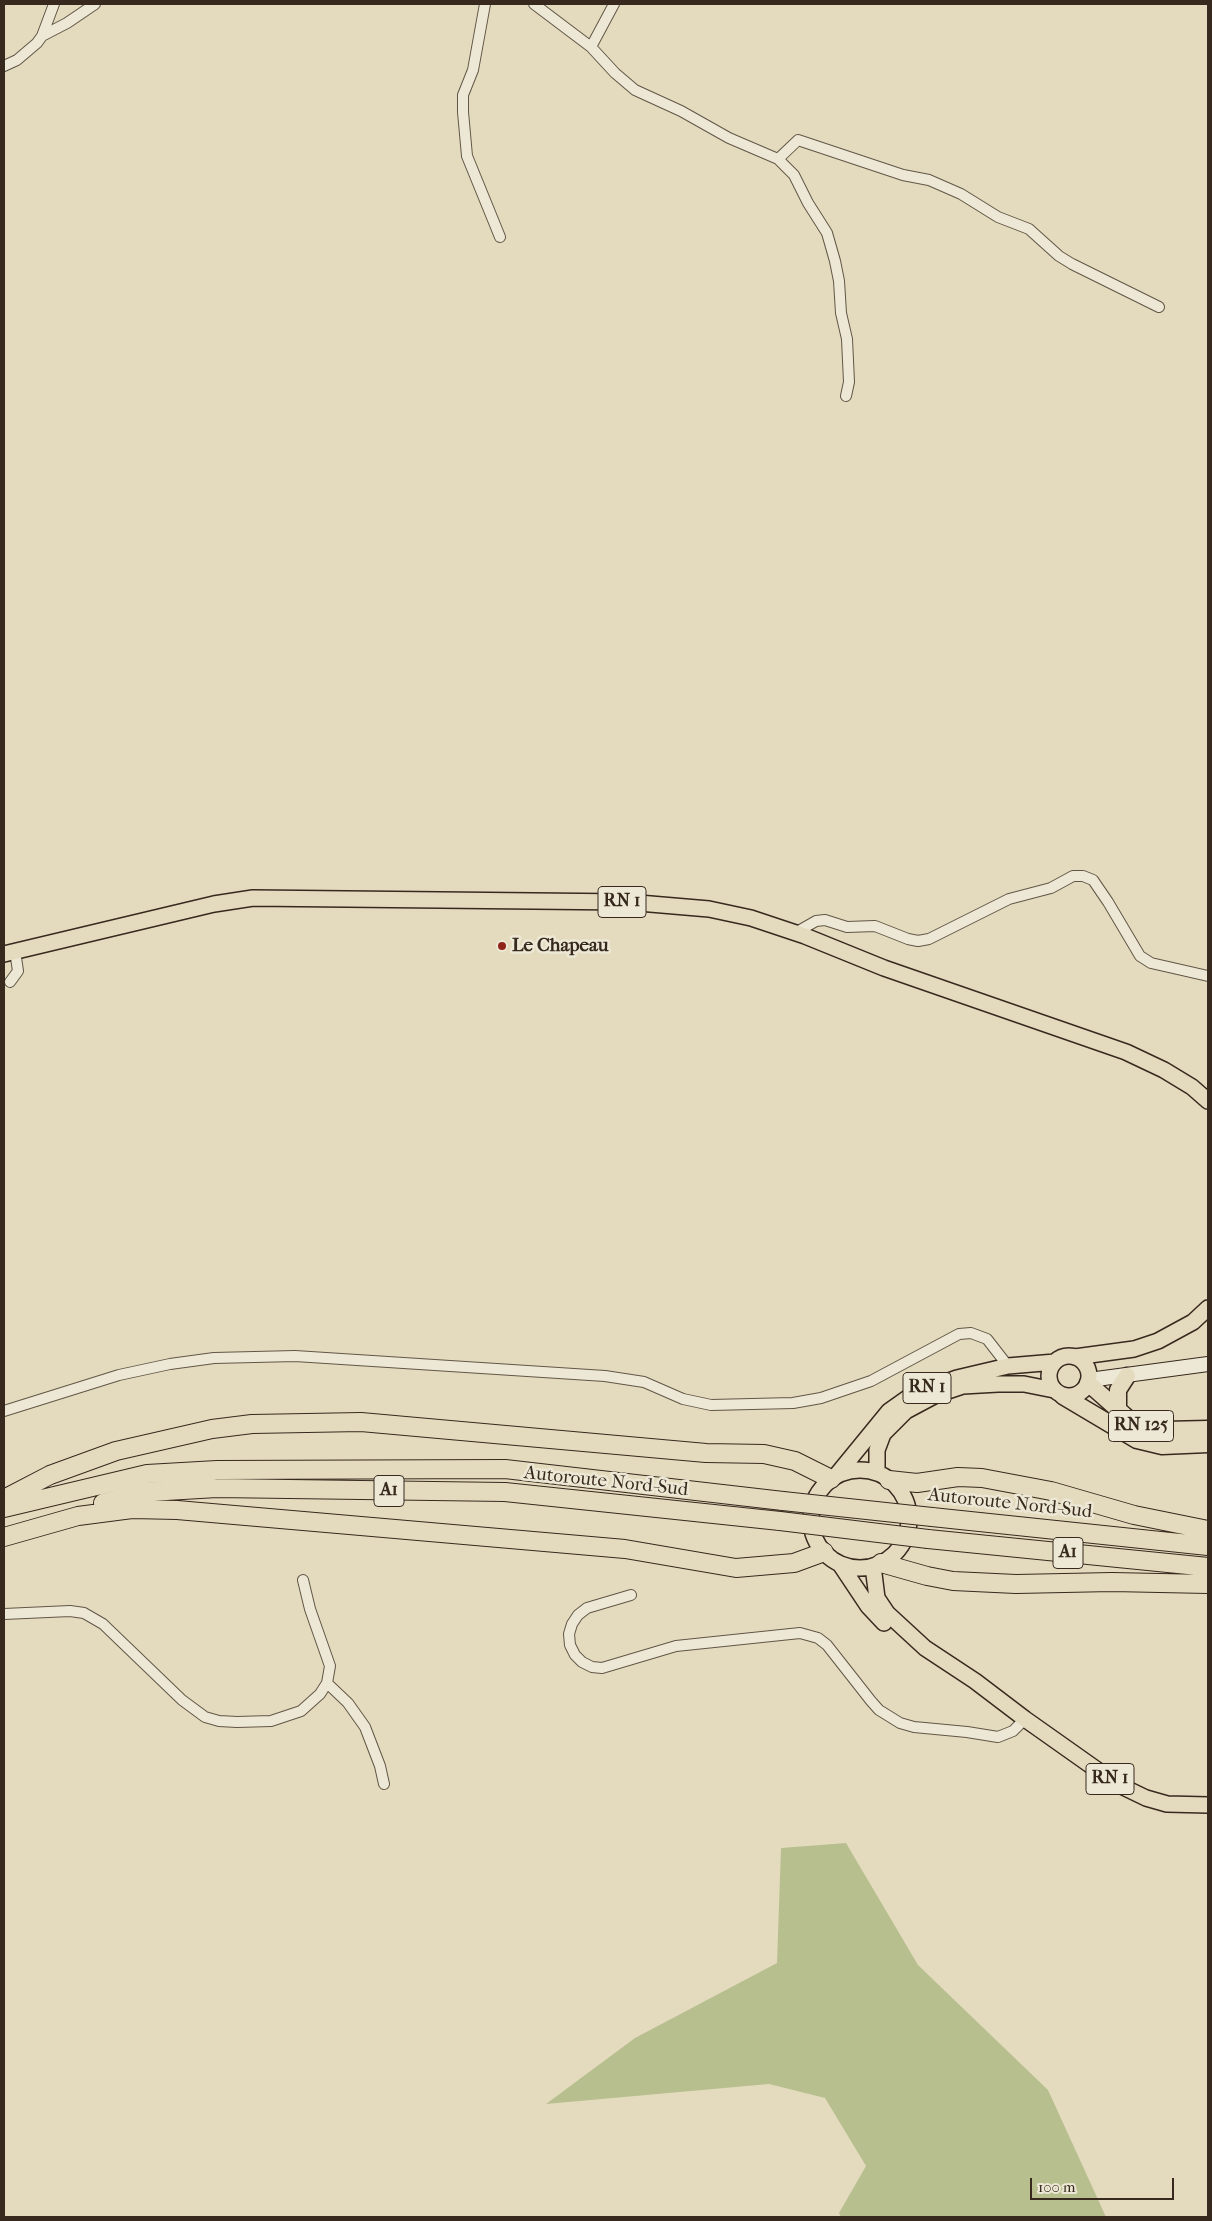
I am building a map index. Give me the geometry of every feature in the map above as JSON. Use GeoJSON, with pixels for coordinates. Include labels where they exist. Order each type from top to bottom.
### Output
{"type":"FeatureCollection","features":[{"type":"Feature","properties":{"kind":"highway","name":"RN 125"},"geometry":{"type":"LineString","coordinates":[[1088,1376],[1118,1409],[1131,1421],[1142,1426],[1165,1430],[1208,1429]]}},
{"type":"Feature","properties":{"kind":"highway"},"geometry":{"type":"LineString","coordinates":[[1118,1409],[1118,1390],[1127,1376]]}},
{"type":"Feature","properties":{"kind":"highway"},"geometry":{"type":"LineString","coordinates":[[1058,1393],[1137,1440],[1162,1446],[1208,1444]]}},
{"type":"Feature","properties":{"kind":"highway"},"geometry":{"type":"LineString","coordinates":[[4,1499],[50,1475],[116,1451],[212,1429],[262,1424],[361,1422],[706,1452],[764,1454],[795,1462],[833,1478]]}},
{"type":"Feature","properties":{"kind":"highway","name":"Autoroute Nord-Sud"},"geometry":{"type":"LineString","coordinates":[[4,1508],[146,1474],[217,1470],[505,1469],[783,1501],[1208,1546]]}},
{"type":"Feature","properties":{"kind":"highway"},"geometry":{"type":"LineString","coordinates":[[883,1476],[917,1483],[958,1477],[982,1478],[1051,1491],[1134,1515],[1208,1530]]}},
{"type":"Feature","properties":{"kind":"highway","name":"Autoroute Nord-Sud"},"geometry":{"type":"LineString","coordinates":[[4,1537],[75,1509],[149,1492],[217,1488],[505,1492],[780,1521],[928,1539],[1208,1567]]}},
{"type":"Feature","properties":{"kind":"highway"},"geometry":{"type":"LineString","coordinates":[[4,1537],[78,1516],[132,1509],[177,1510],[625,1549],[736,1568],[794,1563],[824,1552]]}},
{"type":"Feature","properties":{"kind":"highway"},"geometry":{"type":"LineString","coordinates":[[877,1565],[953,1581],[1016,1584],[1112,1582],[1208,1584]]}},
{"type":"Feature","properties":{"kind":"main road","name":"RN 1"},"geometry":{"type":"LineString","coordinates":[[10,953],[214,904],[253,898],[628,902],[709,909],[751,918],[795,933],[972,1000],[1038,1020],[1126,1052],[1164,1070],[1192,1087],[1208,1102]]}},
{"type":"Feature","properties":{"kind":"main road"},"geometry":{"type":"LineString","coordinates":[[1113,1353],[1088,1376],[1078,1394],[1058,1393],[1049,1376],[1055,1362],[1064,1357],[1113,1353],[1134,1349],[1158,1341],[1193,1322],[1208,1308]]}},
{"type":"Feature","properties":{"kind":"main road"},"geometry":{"type":"LineString","coordinates":[[1075,1357],[1088,1376]]}},
{"type":"Feature","properties":{"kind":"main road","name":"RN 1"},"geometry":{"type":"LineString","coordinates":[[833,1478],[880,1420],[899,1403],[914,1394],[950,1380],[1008,1366],[1055,1362]]}},
{"type":"Feature","properties":{"kind":"main road"},"geometry":{"type":"LineString","coordinates":[[1088,1376],[1127,1376],[1208,1364]]}},
{"type":"Feature","properties":{"kind":"main road","name":"RN 1"},"geometry":{"type":"LineString","coordinates":[[883,1476],[877,1450],[883,1434],[906,1411],[936,1395],[963,1386],[998,1384],[1024,1384],[1058,1393]]}},
{"type":"Feature","properties":{"kind":"main road"},"geometry":{"type":"LineString","coordinates":[[794,1563],[843,1568],[856,1568],[877,1565],[889,1558],[902,1545],[909,1519],[906,1501],[902,1493],[883,1476],[856,1470],[833,1478],[819,1493],[812,1510],[812,1528],[818,1545],[843,1568]]}},
{"type":"Feature","properties":{"kind":"main road","name":"RN 1"},"geometry":{"type":"LineString","coordinates":[[877,1565],[876,1598],[887,1613],[925,1648],[975,1681],[1117,1784],[1146,1798],[1167,1804],[1208,1804]]}},
{"type":"Feature","properties":{"kind":"main road","name":"RN 1"},"geometry":{"type":"LineString","coordinates":[[843,1568],[874,1613],[914,1652],[1025,1719]]}},
{"type":"Feature","properties":{"kind":"street"},"geometry":{"type":"LineString","coordinates":[[4,66],[17,60],[30,50],[42,36],[54,4]]}},
{"type":"Feature","properties":{"kind":"street"},"geometry":{"type":"LineString","coordinates":[[42,36],[67,23],[95,4]]}},
{"type":"Feature","properties":{"kind":"street"},"geometry":{"type":"LineString","coordinates":[[485,4],[474,70],[463,95],[463,121],[467,156],[500,237]]}},
{"type":"Feature","properties":{"kind":"street"},"geometry":{"type":"LineString","coordinates":[[534,4],[591,47],[614,73],[636,90],[681,111],[729,138],[778,159],[794,175],[808,203],[827,233],[839,281],[841,314],[847,339],[849,382],[846,396]]}},
{"type":"Feature","properties":{"kind":"street"},"geometry":{"type":"LineString","coordinates":[[591,47],[614,4]]}},
{"type":"Feature","properties":{"kind":"street"},"geometry":{"type":"LineString","coordinates":[[778,159],[798,140],[903,175],[930,180],[960,194],[990,213],[1029,229],[1059,256],[1072,264],[1159,307]]}},
{"type":"Feature","properties":{"kind":"street"},"geometry":{"type":"LineString","coordinates":[[795,933],[816,921],[825,920],[847,927],[875,926],[908,940],[929,939],[1009,900],[1051,888],[1074,876],[1083,876],[1093,880],[1140,956],[1150,963],[1208,976]]}},
{"type":"Feature","properties":{"kind":"street"},"geometry":{"type":"LineString","coordinates":[[10,953],[18,971],[10,982]]}},
{"type":"Feature","properties":{"kind":"street"},"geometry":{"type":"LineString","coordinates":[[4,1411],[119,1375],[170,1364],[214,1358],[295,1356],[606,1376],[644,1382],[683,1398],[711,1405],[793,1403],[821,1398],[871,1381],[959,1334],[971,1333],[987,1339],[1008,1366]]}},
{"type":"Feature","properties":{"kind":"street"},"geometry":{"type":"LineString","coordinates":[[4,1614],[70,1611],[93,1618],[192,1709],[205,1717],[220,1721],[271,1721],[301,1711],[320,1694],[327,1683],[330,1666],[310,1609],[303,1580]]}},
{"type":"Feature","properties":{"kind":"street"},"geometry":{"type":"LineString","coordinates":[[631,1595],[587,1608],[578,1615],[572,1624],[570,1639],[575,1655],[582,1662],[592,1667],[602,1668],[676,1646],[800,1632],[818,1638],[828,1645],[871,1701],[884,1714],[900,1723],[914,1727],[968,1732],[998,1738],[1013,1731],[1025,1719]]}},
{"type":"Feature","properties":{"kind":"street"},"geometry":{"type":"LineString","coordinates":[[327,1683],[348,1703],[365,1727],[380,1766],[384,1784]]}},
{"type":"Feature","properties":{"kind":"green space"},"geometry":{"type":"Polygon","coordinates":[[[846,1843],[918,1965],[1048,2090],[1106,2217],[841,2217],[839,2213],[866,2166],[825,2098],[769,2084],[546,2104],[635,2038],[777,1963],[781,1848],[846,1843]]]}},
{"type":"Feature","properties":{"kind":"place","name":"Le Chapeau"},"geometry":{"type":"Point","coordinates":[502,946]}}]}
